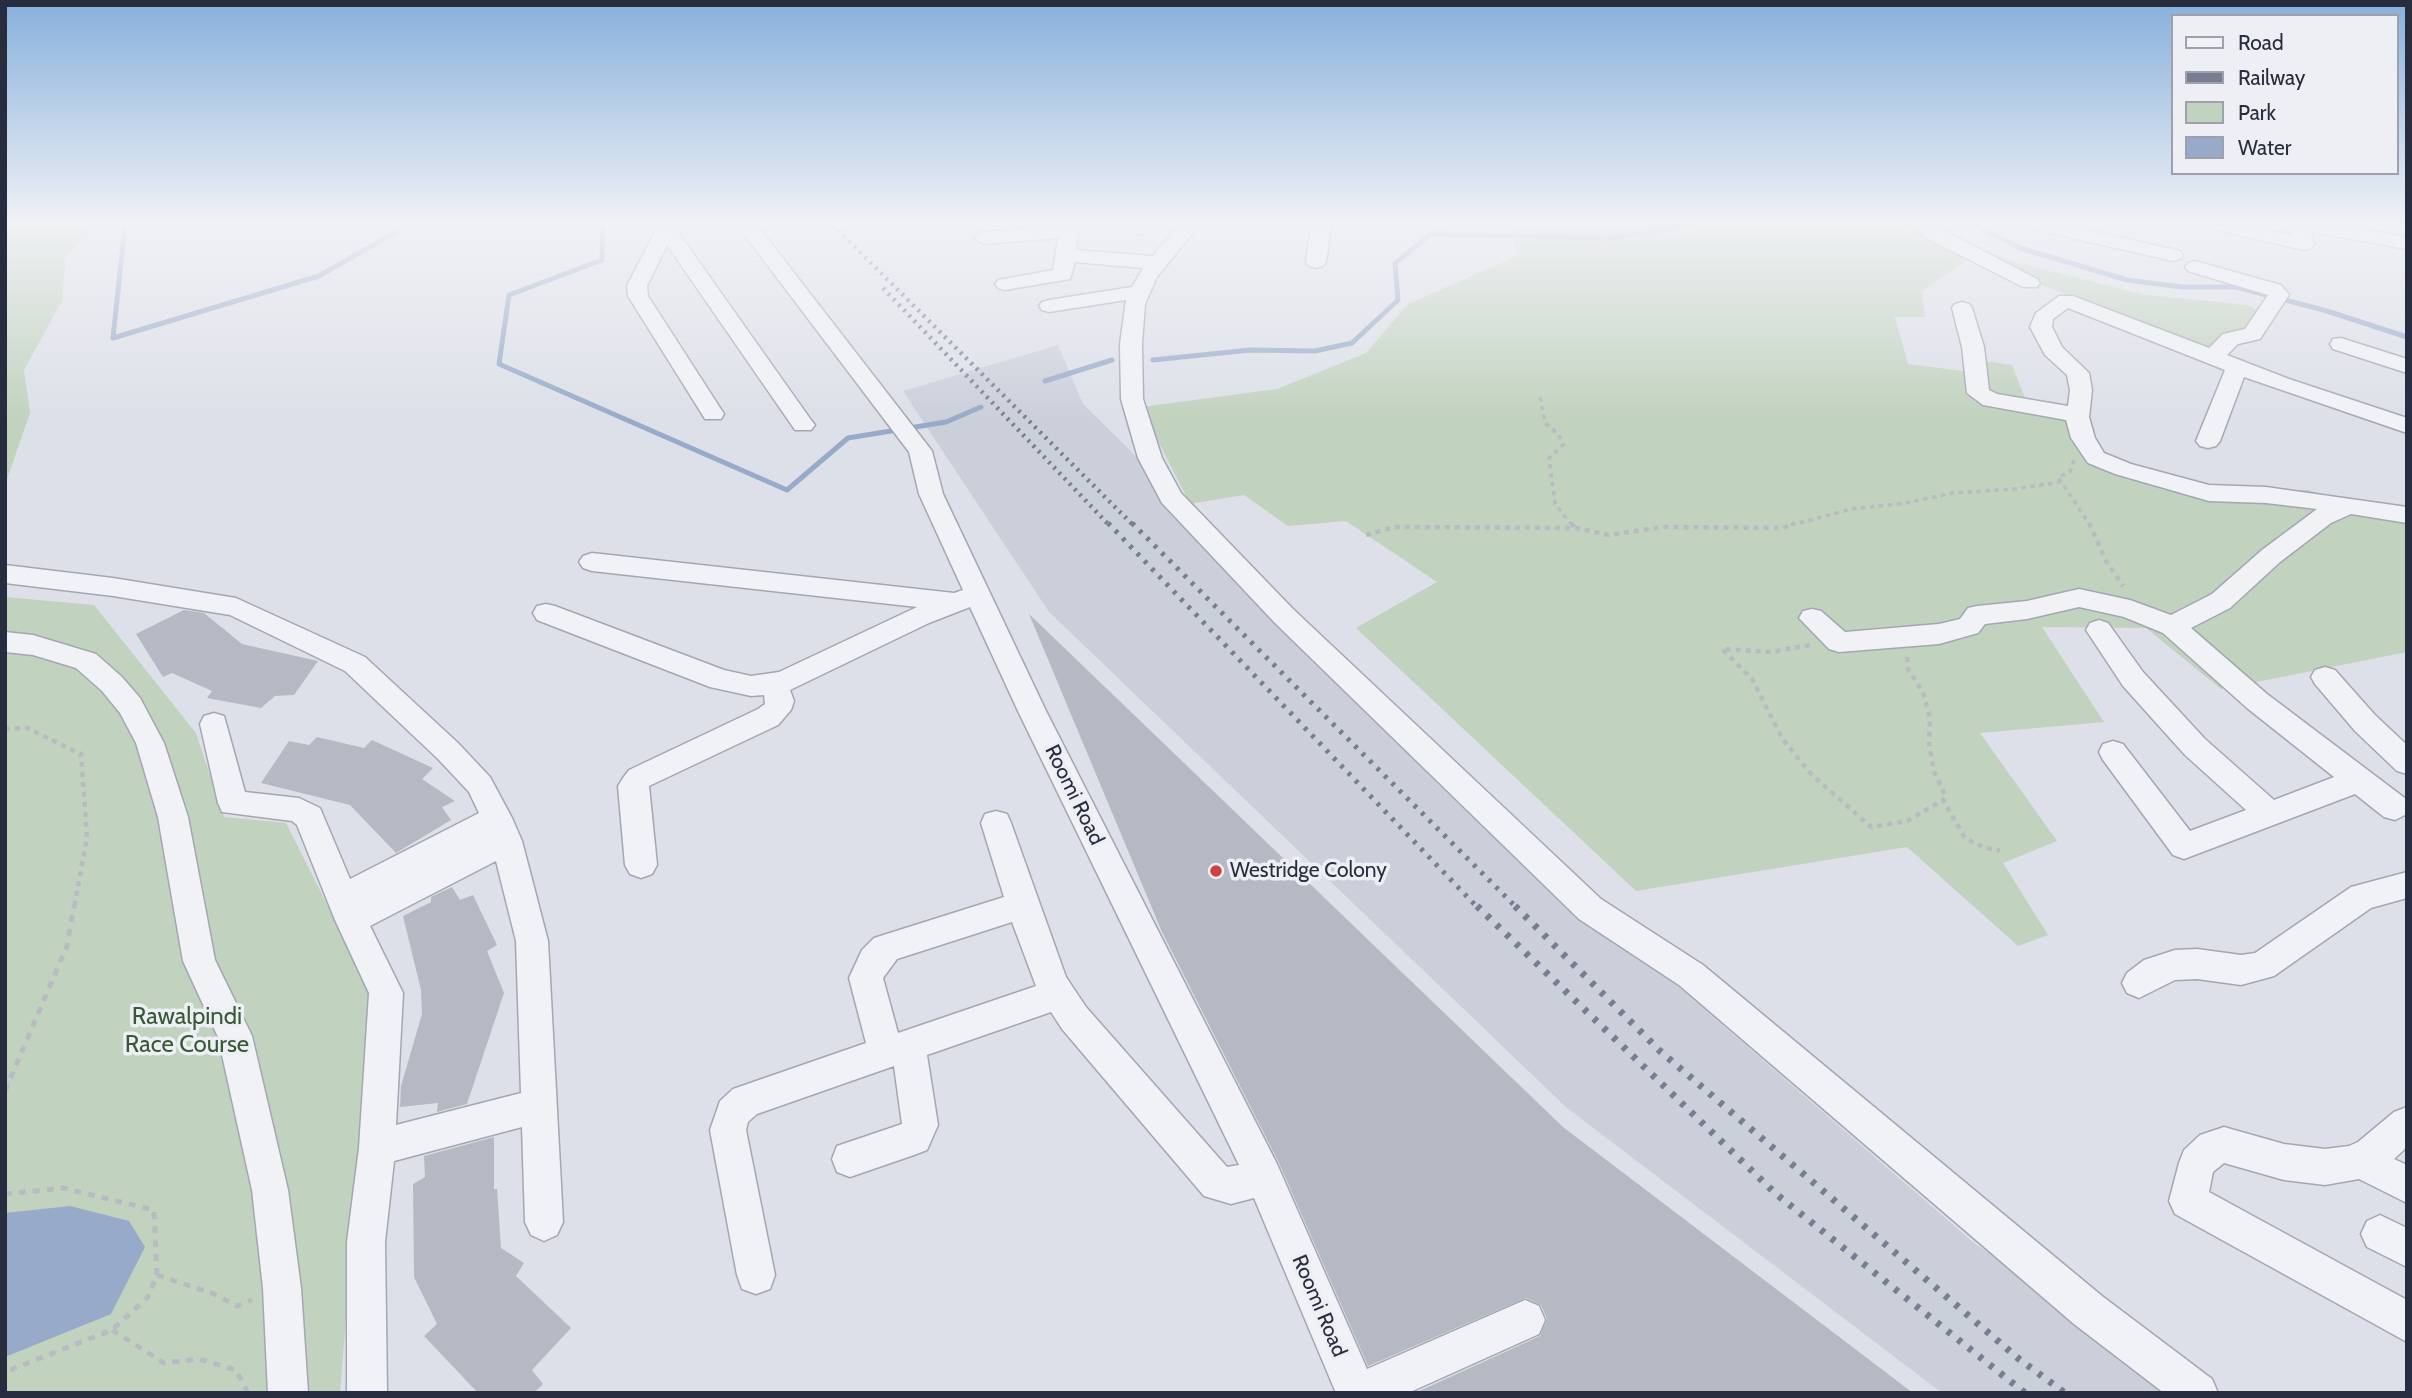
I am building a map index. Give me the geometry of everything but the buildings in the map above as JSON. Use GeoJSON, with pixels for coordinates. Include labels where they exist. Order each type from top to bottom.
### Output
{"type":"FeatureCollection","features":[{"type":"Feature","properties":{"kind":"street"},"geometry":{"type":"LineString","coordinates":[[637,290],[638,296],[713,414]]}},
{"type":"Feature","properties":{"kind":"street"},"geometry":{"type":"LineString","coordinates":[[708,290],[803,425]]}},
{"type":"Feature","properties":{"kind":"street","name":"Roomi Road"},"geometry":{"type":"LineString","coordinates":[[797,290],[920,451],[931,494],[967,598],[1032,710],[1264,1177],[1359,1393]]}},
{"type":"Feature","properties":{"kind":"street"},"geometry":{"type":"LineString","coordinates":[[2214,356],[2231,340],[2252,334],[2273,304],[2274,290]]}},
{"type":"Feature","properties":{"kind":"street"},"geometry":{"type":"LineString","coordinates":[[1049,306],[1140,292]]}},
{"type":"Feature","properties":{"kind":"street"},"geometry":{"type":"LineString","coordinates":[[1140,292],[1135,304],[1131,344],[1132,399],[1150,458],[1171,496],[1284,616],[1590,909],[1639,938],[1691,975],[2088,1310],[2197,1393]]}},
{"type":"Feature","properties":{"kind":"street"},"geometry":{"type":"LineString","coordinates":[[2407,426],[2281,384],[2214,356],[2062,300],[2043,317],[2041,327],[2053,350],[2078,373],[2081,390],[2078,417],[2083,438],[2092,454],[2123,469],[2221,496],[2266,495],[2407,515]]}},
{"type":"Feature","properties":{"kind":"street"},"geometry":{"type":"LineString","coordinates":[[1962,308],[1973,347],[1978,393],[1991,400],[2078,417]]}},
{"type":"Feature","properties":{"kind":"street"},"geometry":{"type":"LineString","coordinates":[[2341,344],[2407,366]]}},
{"type":"Feature","properties":{"kind":"street"},"geometry":{"type":"LineString","coordinates":[[2208,441],[2238,366]]}},
{"type":"Feature","properties":{"kind":"street"},"geometry":{"type":"LineString","coordinates":[[2172,626],[2221,601],[2271,556],[2322,517],[2348,505]]}},
{"type":"Feature","properties":{"kind":"street"},"geometry":{"type":"LineString","coordinates":[[592,562],[967,598]]}},
{"type":"Feature","properties":{"kind":"street"},"geometry":{"type":"LineString","coordinates":[[5,574],[113,587],[236,607],[355,664],[480,785],[502,830],[532,941],[544,1222]]}},
{"type":"Feature","properties":{"kind":"street"},"geometry":{"type":"LineString","coordinates":[[546,613],[720,680],[751,686],[796,677],[884,633],[967,598]]}},
{"type":"Feature","properties":{"kind":"street"},"geometry":{"type":"LineString","coordinates":[[1812,618],[1839,642],[1939,634],[1969,626],[1977,615],[2027,610],[2079,598],[2130,609],[2172,626],[2257,701],[2359,780],[2403,810]]}},
{"type":"Feature","properties":{"kind":"street"},"geometry":{"type":"LineString","coordinates":[[2099,630],[2133,679],[2178,729],[2270,814]]}},
{"type":"Feature","properties":{"kind":"street"},"geometry":{"type":"LineString","coordinates":[[5,642],[33,645],[86,661],[112,684],[130,706],[150,743],[173,817],[199,961],[235,1036],[270,1190],[282,1288],[288,1393]]}},
{"type":"Feature","properties":{"kind":"street"},"geometry":{"type":"LineString","coordinates":[[2325,677],[2365,723],[2407,763]]}},
{"type":"Feature","properties":{"kind":"street"},"geometry":{"type":"LineString","coordinates":[[641,865],[633,786],[639,778],[777,710],[780,701],[774,683]]}},
{"type":"Feature","properties":{"kind":"street"},"geometry":{"type":"LineString","coordinates":[[214,724],[231,800],[239,804],[305,812],[386,993],[377,1148],[366,1242],[367,1393]]}},
{"type":"Feature","properties":{"kind":"street"},"geometry":{"type":"LineString","coordinates":[[2113,751],[2184,846],[2359,780]]}},
{"type":"Feature","properties":{"kind":"street"},"geometry":{"type":"LineString","coordinates":[[996,823],[1022,905],[1058,994],[1083,1029],[1217,1183],[1231,1186],[1264,1177]]}},
{"type":"Feature","properties":{"kind":"street"},"geometry":{"type":"LineString","coordinates":[[347,909],[502,830]]}},
{"type":"Feature","properties":{"kind":"street"},"geometry":{"type":"LineString","coordinates":[[2139,983],[2156,970],[2175,965],[2197,964],[2241,970],[2262,966],[2362,897],[2402,892]]}},
{"type":"Feature","properties":{"kind":"street"},"geometry":{"type":"LineString","coordinates":[[850,1159],[914,1138],[920,1125],[919,1104],[866,978],[874,960],[886,948],[1022,905]]}},
{"type":"Feature","properties":{"kind":"street"},"geometry":{"type":"LineString","coordinates":[[757,1275],[728,1130],[733,1113],[745,1101],[1058,994]]}},
{"type":"Feature","properties":{"kind":"street"},"geometry":{"type":"LineString","coordinates":[[377,1148],[537,1106]]}},
{"type":"Feature","properties":{"kind":"street"},"geometry":{"type":"LineString","coordinates":[[2407,1124],[2371,1155],[2353,1164],[2325,1167],[2284,1162],[2224,1145],[2213,1147],[2197,1163],[2188,1202],[2407,1322]]}},
{"type":"Feature","properties":{"kind":"street"},"geometry":{"type":"LineString","coordinates":[[2360,1160],[2407,1185]]}},
{"type":"Feature","properties":{"kind":"street"},"geometry":{"type":"LineString","coordinates":[[1359,1393],[1525,1320]]}},
{"type":"Feature","properties":{"kind":"path"},"geometry":{"type":"LineString","coordinates":[[1539,397],[1545,423],[1559,435],[1563,445],[1549,458],[1555,504],[1576,528]]}},
{"type":"Feature","properties":{"kind":"path"},"geometry":{"type":"LineString","coordinates":[[2078,450],[2070,472],[2059,477],[2096,534],[2106,561],[2125,590]]}},
{"type":"Feature","properties":{"kind":"path"},"geometry":{"type":"LineString","coordinates":[[1366,535],[1394,527],[1576,528],[1608,535],[1662,527],[1783,528],[1803,520],[1852,509],[1906,503],[1953,493],[2014,489],[2061,482]]}},
{"type":"Feature","properties":{"kind":"path"},"geometry":{"type":"LineString","coordinates":[[1839,642],[1771,652],[1722,649],[1752,679],[1766,712],[1782,738],[1810,773],[1871,827],[1907,821],[1946,797],[1934,771],[1929,744],[1930,719],[1923,692],[1908,669],[1907,647],[1901,636]]}},
{"type":"Feature","properties":{"kind":"path"},"geometry":{"type":"LineString","coordinates":[[5,729],[27,728],[80,754],[88,837],[67,946],[5,1091]]}},
{"type":"Feature","properties":{"kind":"path"},"geometry":{"type":"LineString","coordinates":[[1943,800],[1965,838],[1983,847],[2000,851]]}},
{"type":"Feature","properties":{"kind":"path"},"geometry":{"type":"LineString","coordinates":[[5,1194],[63,1188],[155,1210],[157,1275],[148,1297],[112,1329],[5,1372]]}},
{"type":"Feature","properties":{"kind":"path"},"geometry":{"type":"LineString","coordinates":[[157,1275],[214,1294],[237,1306],[282,1288]]}},
{"type":"Feature","properties":{"kind":"path"},"geometry":{"type":"LineString","coordinates":[[112,1329],[164,1363],[199,1359],[236,1370],[248,1393]]}},
{"type":"Feature","properties":{"kind":"shaded area"},"geometry":{"type":"Polygon","coordinates":[[[1058,345],[1083,404],[1630,945],[1974,1243],[2192,1393],[1942,1393],[1567,1108],[1049,612],[903,391],[1058,345]]]}},
{"type":"Feature","properties":{"kind":"green space"},"geometry":{"type":"Polygon","coordinates":[[[5,290],[63,290],[62,301],[24,370],[30,413],[5,485],[5,290]]]}},
{"type":"Feature","properties":{"kind":"green space"},"geometry":{"type":"Polygon","coordinates":[[[1439,290],[1923,290],[1925,317],[1895,317],[1908,364],[1970,372],[1981,360],[2012,365],[2030,411],[2078,423],[2100,455],[2228,491],[2308,490],[2407,521],[2407,652],[2221,689],[2146,628],[2042,627],[2104,722],[1980,733],[2057,841],[2003,863],[2048,935],[2018,946],[1907,847],[1636,891],[1356,628],[1437,582],[1346,521],[1288,526],[1244,495],[1190,504],[1141,407],[1277,389],[1366,353],[1408,304],[1439,290]]]}},
{"type":"Feature","properties":{"kind":"green space"},"geometry":{"type":"Polygon","coordinates":[[[2055,290],[2125,290],[2247,305],[2270,315],[2218,352],[2055,290]]]}},
{"type":"Feature","properties":{"kind":"green space","name":"Rawalpindi Race Course"},"geometry":{"type":"Polygon","coordinates":[[[5,597],[94,605],[196,733],[224,817],[286,823],[372,993],[340,1393],[5,1393],[5,597]]]}},
{"type":"Feature","properties":{"kind":"water"},"geometry":{"type":"Polygon","coordinates":[[[70,1206],[129,1221],[145,1247],[111,1314],[5,1357],[5,1213],[70,1206]]]}},
{"type":"Feature","properties":{"kind":"waterway"},"geometry":{"type":"LineString","coordinates":[[118,290],[113,338],[272,290]]}},
{"type":"Feature","properties":{"kind":"waterway"},"geometry":{"type":"LineString","coordinates":[[522,290],[509,295],[499,364],[787,490],[848,438],[946,422],[981,407]]}},
{"type":"Feature","properties":{"kind":"waterway"},"geometry":{"type":"LineString","coordinates":[[1153,360],[1250,350],[1315,351],[1352,343],[1398,300],[1397,290]]}},
{"type":"Feature","properties":{"kind":"waterway"},"geometry":{"type":"LineString","coordinates":[[2248,290],[2327,311],[2407,337]]}},
{"type":"Feature","properties":{"kind":"waterway"},"geometry":{"type":"LineString","coordinates":[[1045,381],[1112,360]]}},
{"type":"Feature","properties":{"kind":"railway"},"geometry":{"type":"LineString","coordinates":[[885,290],[1109,525]]}},
{"type":"Feature","properties":{"kind":"railway"},"geometry":{"type":"LineString","coordinates":[[898,290],[1133,525]]}},
{"type":"Feature","properties":{"kind":"railway"},"geometry":{"type":"LineString","coordinates":[[1108,523],[1478,908]]}},
{"type":"Feature","properties":{"kind":"railway"},"geometry":{"type":"LineString","coordinates":[[1132,523],[1660,1051],[2019,1359],[2065,1393]]}},
{"type":"Feature","properties":{"kind":"railway"},"geometry":{"type":"LineString","coordinates":[[1477,906],[1776,1194],[2025,1393]]}},
{"type":"Feature","properties":{"kind":"place","name":"Westridge Colony"},"geometry":{"type":"Point","coordinates":[1216,871]}}]}
